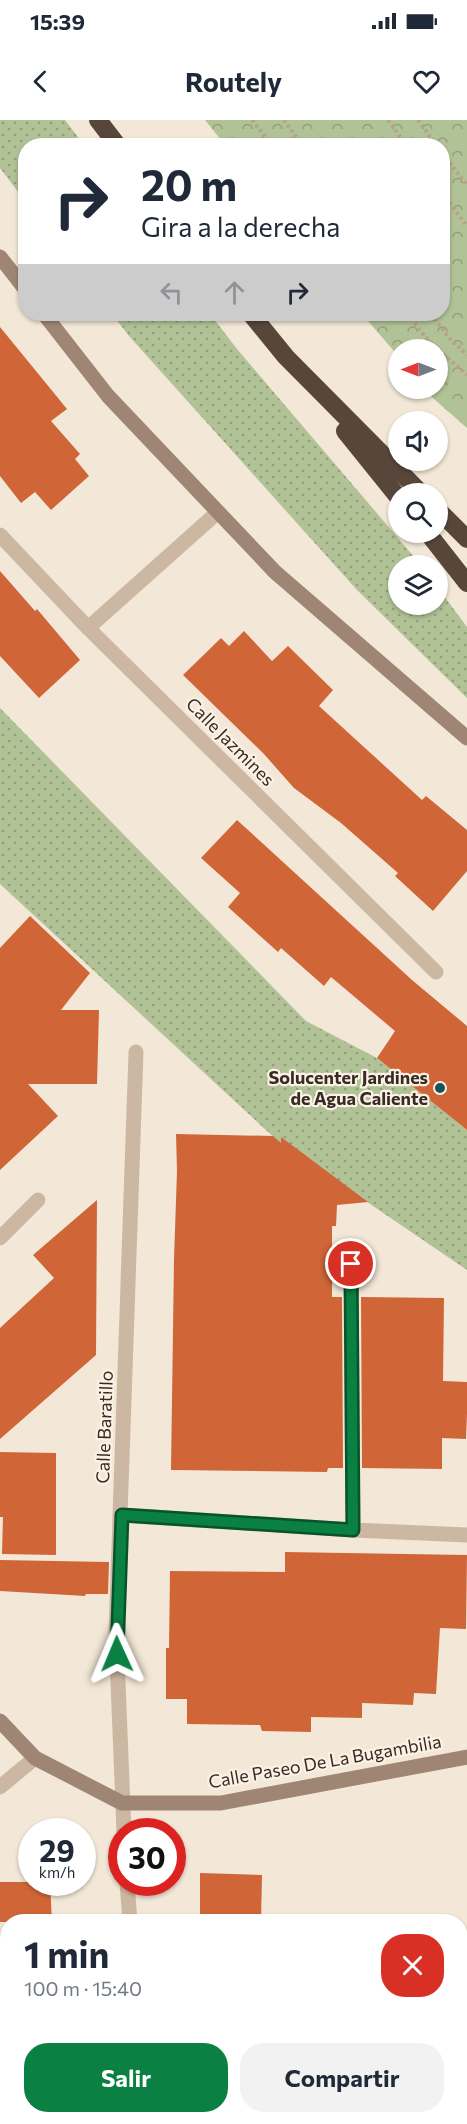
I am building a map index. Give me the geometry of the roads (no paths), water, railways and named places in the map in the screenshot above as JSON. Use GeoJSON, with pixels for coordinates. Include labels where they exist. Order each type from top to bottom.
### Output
{"type":"FeatureCollection","features":[{"type":"Feature","properties":{"kind":"highway"},"geometry":{"type":"LineString","coordinates":[[98,120],[112,138]]}},
{"type":"Feature","properties":{"kind":"highway"},"geometry":{"type":"LineString","coordinates":[[257,321],[388,484]]}},
{"type":"Feature","properties":{"kind":"highway"},"geometry":{"type":"LineString","coordinates":[[285,357],[411,483]]}},
{"type":"Feature","properties":{"kind":"highway"},"geometry":{"type":"LineString","coordinates":[[448,520],[467,539]]}},
{"type":"Feature","properties":{"kind":"highway"},"geometry":{"type":"LineString","coordinates":[[436,543],[467,583]]}},
{"type":"Feature","properties":{"kind":"street"},"geometry":{"type":"LineString","coordinates":[[0,257],[18,280]]}},
{"type":"Feature","properties":{"kind":"street"},"geometry":{"type":"LineString","coordinates":[[49,321],[108,396],[275,572],[467,738]]}},
{"type":"Feature","properties":{"kind":"street"},"geometry":{"type":"LineString","coordinates":[[88,628],[218,512]]}},
{"type":"Feature","properties":{"kind":"street","name":"Calle Jazmines"},"geometry":{"type":"LineString","coordinates":[[0,536],[88,628],[436,972]]}},
{"type":"Feature","properties":{"kind":"street","name":"Calle Baratillo"},"geometry":{"type":"LineString","coordinates":[[123,1818],[117,1632],[136,1052]]}},
{"type":"Feature","properties":{"kind":"street"},"geometry":{"type":"LineString","coordinates":[[0,1238],[38,1200]]}},
{"type":"Feature","properties":{"kind":"street"},"geometry":{"type":"LineString","coordinates":[[351,1264],[353,1530]]}},
{"type":"Feature","properties":{"kind":"street"},"geometry":{"type":"LineString","coordinates":[[122,1515],[467,1535]]}},
{"type":"Feature","properties":{"kind":"street","name":"Calle Paseo De La Bugambilia"},"geometry":{"type":"LineString","coordinates":[[0,1721],[35,1758],[122,1803],[221,1803],[467,1757]]}},
{"type":"Feature","properties":{"kind":"street"},"geometry":{"type":"LineString","coordinates":[[0,1787],[35,1758]]}},
{"type":"Feature","properties":{"kind":"street"},"geometry":{"type":"LineString","coordinates":[[128,1896],[129,1914]]}},
{"type":"Feature","properties":{"kind":"place","name":"Solucenter Jardines de Agua Caliente"},"geometry":{"type":"Point","coordinates":[440,1088]}}]}
